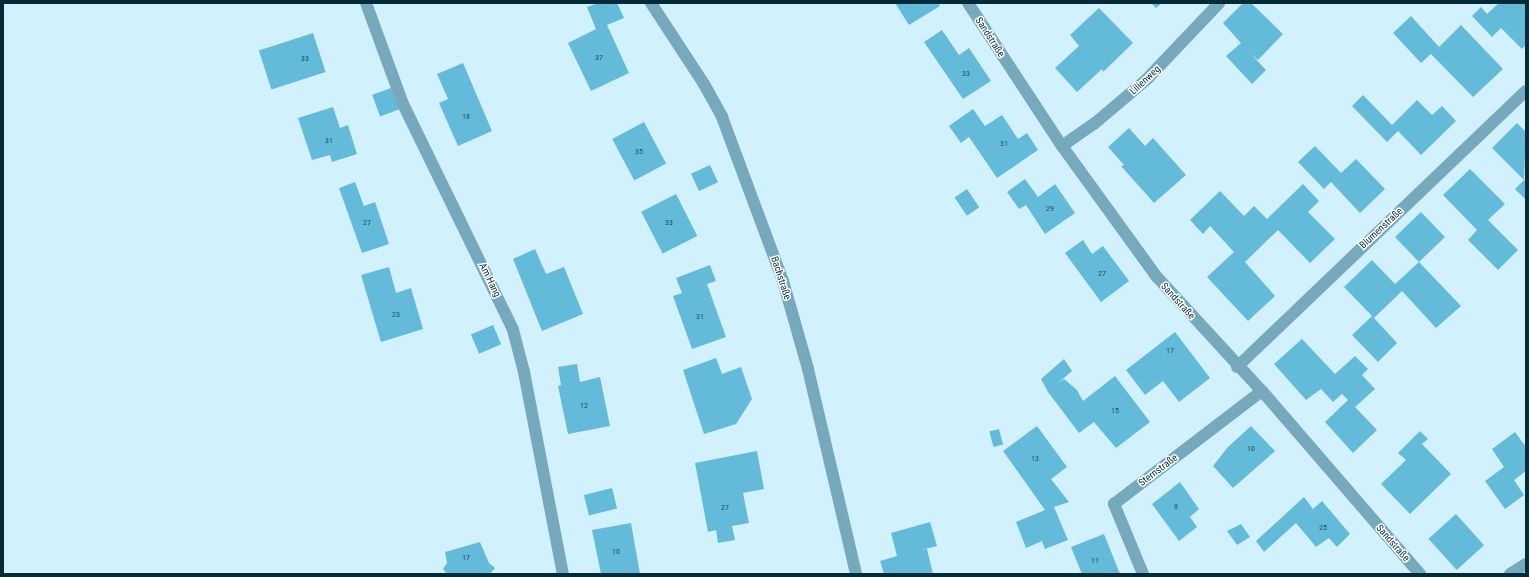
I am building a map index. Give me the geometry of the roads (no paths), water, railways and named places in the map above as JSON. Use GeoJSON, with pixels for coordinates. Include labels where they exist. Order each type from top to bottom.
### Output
{"type":"FeatureCollection","features":[{"type":"Feature","properties":{"kind":"street","name":"Am Hang"},"geometry":{"type":"LineString","coordinates":[[366,3],[403,104],[513,330],[524,372],[563,574]]}},
{"type":"Feature","properties":{"kind":"street","name":"Bachstraße"},"geometry":{"type":"LineString","coordinates":[[652,3],[704,84],[722,117],[783,281],[808,370],[856,574]]}},
{"type":"Feature","properties":{"kind":"street","name":"Sandstraße"},"geometry":{"type":"LineString","coordinates":[[968,3],[1062,146],[1157,277],[1238,367],[1262,390],[1420,574]]}},
{"type":"Feature","properties":{"kind":"street","name":"Lilienweg"},"geometry":{"type":"LineString","coordinates":[[1062,146],[1094,124],[1147,79],[1219,3]]}},
{"type":"Feature","properties":{"kind":"street","name":"Blumenstraße"},"geometry":{"type":"LineString","coordinates":[[1238,367],[1526,91]]}},
{"type":"Feature","properties":{"kind":"street","name":"Sternstraße"},"geometry":{"type":"LineString","coordinates":[[1142,574],[1114,504],[1262,390]]}},
{"type":"Feature","properties":{"kind":"street"},"geometry":{"type":"LineString","coordinates":[[1510,574],[1526,564]]}}]}
